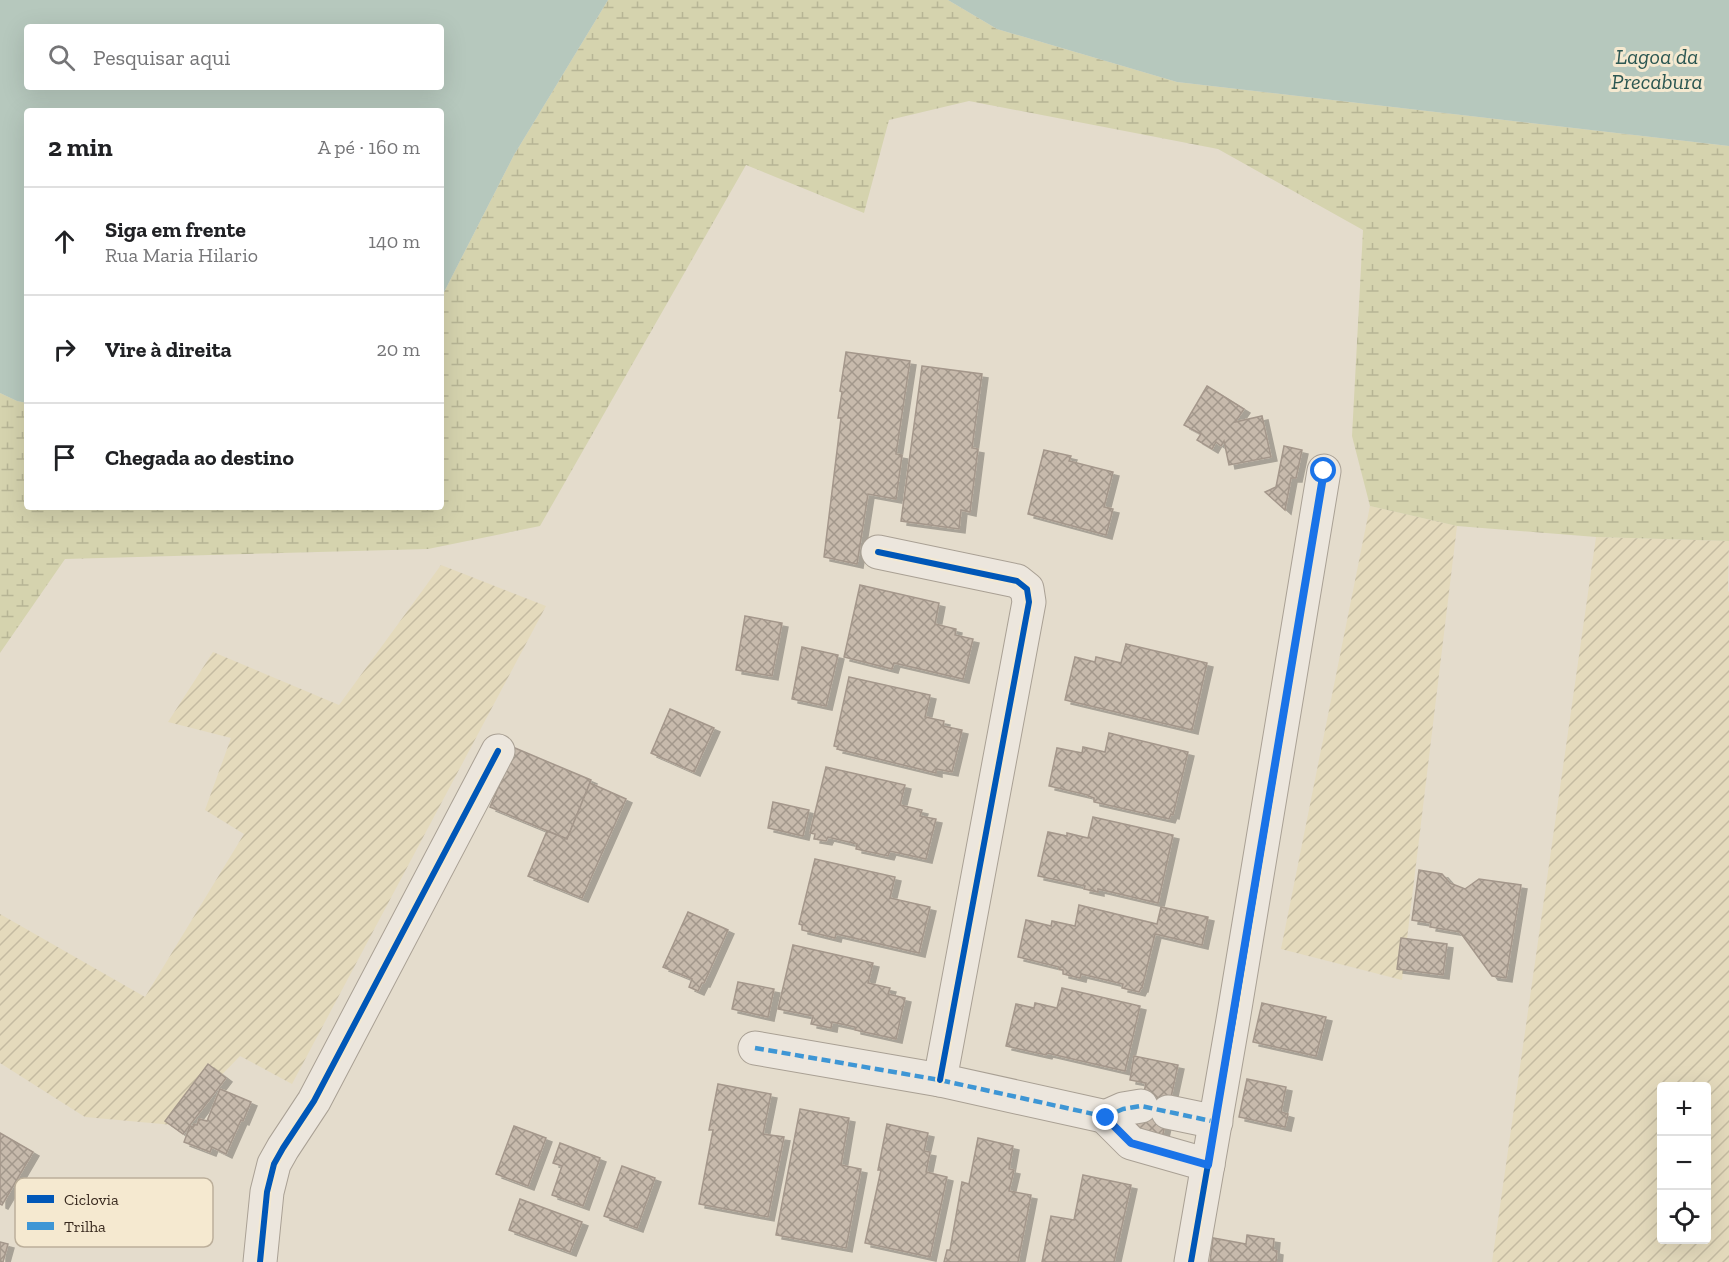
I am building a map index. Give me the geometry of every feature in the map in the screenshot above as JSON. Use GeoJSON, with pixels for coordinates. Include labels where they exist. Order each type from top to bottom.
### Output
{"type":"FeatureCollection","features":[{"type":"Feature","properties":{"kind":"street"},"geometry":{"type":"LineString","coordinates":[[1191,1262],[1324,471]]}},
{"type":"Feature","properties":{"kind":"street"},"geometry":{"type":"LineString","coordinates":[[878,552],[1017,581],[1027,590],[1029,602],[940,1080]]}},
{"type":"Feature","properties":{"kind":"street"},"geometry":{"type":"LineString","coordinates":[[260,1262],[267,1192],[274,1164],[314,1101],[498,751]]}},
{"type":"Feature","properties":{"kind":"street"},"geometry":{"type":"LineString","coordinates":[[755,1048],[940,1080],[1106,1118],[1131,1143],[1208,1165]]}},
{"type":"Feature","properties":{"kind":"street"},"geometry":{"type":"LineString","coordinates":[[1106,1118],[1124,1108],[1155,1109],[1216,1122]]}},
{"type":"Feature","properties":{"kind":"shaded area"},"geometry":{"type":"Polygon","coordinates":[[[1370,506],[1457,526],[1402,980],[1281,949],[1370,506]]]}},
{"type":"Feature","properties":{"kind":"shaded area"},"geometry":{"type":"Polygon","coordinates":[[[1596,537],[1729,541],[1729,1262],[1492,1262],[1596,537]]]}},
{"type":"Feature","properties":{"kind":"shaded area"},"geometry":{"type":"Polygon","coordinates":[[[441,565],[546,606],[292,1084],[240,1056],[173,1125],[85,1117],[0,1063],[0,914],[145,997],[244,834],[205,810],[231,738],[168,722],[213,652],[339,705],[441,565]]]}},
{"type":"Feature","properties":{"kind":"green space"},"geometry":{"type":"Polygon","coordinates":[[[608,0],[948,0],[997,29],[1177,82],[1729,146],[1729,541],[1596,537],[1457,526],[1370,506],[1352,436],[1363,230],[1218,149],[969,101],[889,120],[864,213],[746,165],[540,526],[428,549],[65,559],[0,653],[0,393],[24,402],[24,510],[444,510],[444,292],[514,155],[608,0]]]}},
{"type":"Feature","properties":{"kind":"water"},"geometry":{"type":"Polygon","coordinates":[[[0,0],[608,0],[514,155],[444,292],[444,108],[24,108],[24,402],[0,393],[0,0]]]}},
{"type":"Feature","properties":{"kind":"water","name":"Lagoa da Precabura"},"geometry":{"type":"Polygon","coordinates":[[[948,0],[1729,0],[1729,146],[1177,82],[997,29],[948,0]]]}},
{"type":"Feature","properties":{"kind":"building"},"geometry":{"type":"Polygon","coordinates":[[[846,352],[910,361],[896,454],[902,455],[896,499],[868,494],[857,564],[824,557],[841,418],[838,418],[842,392],[840,391],[846,352]]]}},
{"type":"Feature","properties":{"kind":"building"},"geometry":{"type":"Polygon","coordinates":[[[922,366],[982,374],[972,448],[978,449],[970,512],[961,510],[959,529],[901,521],[922,366]]]}},
{"type":"Feature","properties":{"kind":"building"},"geometry":{"type":"Polygon","coordinates":[[[1207,386],[1244,409],[1235,422],[1262,416],[1271,457],[1229,465],[1224,441],[1221,446],[1216,442],[1212,449],[1197,440],[1201,434],[1184,425],[1207,386]]]}},
{"type":"Feature","properties":{"kind":"building"},"geometry":{"type":"Polygon","coordinates":[[[1284,446],[1302,450],[1296,478],[1291,478],[1285,510],[1265,492],[1276,487],[1284,446]]]}},
{"type":"Feature","properties":{"kind":"building"},"geometry":{"type":"Polygon","coordinates":[[[1044,450],[1071,456],[1069,461],[1113,472],[1104,507],[1113,509],[1106,535],[1028,514],[1044,450]]]}},
{"type":"Feature","properties":{"kind":"building"},"geometry":{"type":"Polygon","coordinates":[[[860,585],[939,603],[935,624],[956,629],[955,635],[973,639],[963,679],[894,663],[892,669],[844,657],[860,585]]]}},
{"type":"Feature","properties":{"kind":"building"},"geometry":{"type":"Polygon","coordinates":[[[745,616],[782,623],[772,676],[736,670],[745,616]]]}},
{"type":"Feature","properties":{"kind":"building"},"geometry":{"type":"Polygon","coordinates":[[[1126,644],[1207,663],[1192,730],[1065,700],[1075,657],[1095,662],[1096,657],[1121,663],[1126,644]]]}},
{"type":"Feature","properties":{"kind":"building"},"geometry":{"type":"Polygon","coordinates":[[[802,647],[838,655],[826,706],[792,699],[802,647]]]}},
{"type":"Feature","properties":{"kind":"building"},"geometry":{"type":"Polygon","coordinates":[[[849,677],[930,695],[925,717],[944,721],[943,726],[962,730],[952,772],[936,769],[936,773],[837,749],[838,747],[834,746],[849,677]]]}},
{"type":"Feature","properties":{"kind":"building"},"geometry":{"type":"Polygon","coordinates":[[[670,709],[714,728],[694,772],[651,753],[670,709]]]}},
{"type":"Feature","properties":{"kind":"building"},"geometry":{"type":"Polygon","coordinates":[[[1109,733],[1188,752],[1173,815],[1171,814],[1169,819],[1094,802],[1094,798],[1088,795],[1049,786],[1057,748],[1082,753],[1083,747],[1105,752],[1109,733]]]}},
{"type":"Feature","properties":{"kind":"building"},"geometry":{"type":"Polygon","coordinates":[[[515,748],[591,780],[567,839],[490,807],[515,748]]]}},
{"type":"Feature","properties":{"kind":"building"},"geometry":{"type":"Polygon","coordinates":[[[826,767],[905,785],[900,805],[922,810],[920,816],[936,819],[926,859],[890,851],[888,856],[856,849],[857,844],[828,837],[826,841],[814,839],[815,834],[810,833],[826,767]]]}},
{"type":"Feature","properties":{"kind":"building"},"geometry":{"type":"Polygon","coordinates":[[[590,783],[626,799],[582,898],[528,876],[547,831],[567,839],[590,783]]]}},
{"type":"Feature","properties":{"kind":"building"},"geometry":{"type":"Polygon","coordinates":[[[773,802],[809,810],[803,836],[768,828],[773,802]]]}},
{"type":"Feature","properties":{"kind":"building"},"geometry":{"type":"Polygon","coordinates":[[[1093,817],[1173,835],[1158,903],[1098,889],[1098,892],[1084,889],[1085,886],[1038,876],[1048,832],[1067,836],[1067,833],[1088,838],[1093,817]]]}},
{"type":"Feature","properties":{"kind":"building"},"geometry":{"type":"Polygon","coordinates":[[[815,859],[895,877],[890,898],[930,907],[919,953],[836,934],[835,938],[802,930],[802,925],[799,924],[815,859]]]}},
{"type":"Feature","properties":{"kind":"building"},"geometry":{"type":"Polygon","coordinates":[[[1419,870],[1442,874],[1450,883],[1465,889],[1479,879],[1521,885],[1506,978],[1492,976],[1460,932],[1430,927],[1431,923],[1412,920],[1419,870]]]}},
{"type":"Feature","properties":{"kind":"building"},"geometry":{"type":"Polygon","coordinates":[[[1079,905],[1157,924],[1161,907],[1208,917],[1202,945],[1155,934],[1142,988],[1139,992],[1122,988],[1123,984],[1081,974],[1080,978],[1063,974],[1063,970],[1059,967],[1018,957],[1026,920],[1051,926],[1052,921],[1075,926],[1079,905]]]}},
{"type":"Feature","properties":{"kind":"building"},"geometry":{"type":"Polygon","coordinates":[[[688,912],[728,930],[704,983],[698,991],[689,987],[692,979],[663,967],[688,912]]]}},
{"type":"Feature","properties":{"kind":"building"},"geometry":{"type":"Polygon","coordinates":[[[1401,938],[1447,944],[1443,975],[1397,969],[1401,938]]]}},
{"type":"Feature","properties":{"kind":"building"},"geometry":{"type":"Polygon","coordinates":[[[793,945],[873,963],[868,983],[890,988],[888,994],[905,998],[896,1039],[855,1030],[855,1027],[832,1022],[831,1028],[811,1024],[813,1016],[778,1009],[793,945]]]}},
{"type":"Feature","properties":{"kind":"building"},"geometry":{"type":"Polygon","coordinates":[[[738,982],[774,989],[768,1017],[732,1009],[738,982]]]}},
{"type":"Feature","properties":{"kind":"building"},"geometry":{"type":"Polygon","coordinates":[[[1062,988],[1140,1006],[1125,1071],[1006,1046],[1016,1004],[1034,1008],[1035,1003],[1057,1008],[1062,988]]]}},
{"type":"Feature","properties":{"kind":"building"},"geometry":{"type":"Polygon","coordinates":[[[1262,1003],[1326,1017],[1316,1056],[1253,1042],[1262,1003]]]}},
{"type":"Feature","properties":{"kind":"building"},"geometry":{"type":"Polygon","coordinates":[[[1134,1056],[1178,1065],[1161,1143],[1134,1138],[1146,1083],[1130,1080],[1134,1056]]]}},
{"type":"Feature","properties":{"kind":"building"},"geometry":{"type":"Polygon","coordinates":[[[208,1064],[226,1078],[183,1134],[165,1121],[208,1064]]]}},
{"type":"Feature","properties":{"kind":"building"},"geometry":{"type":"Polygon","coordinates":[[[1247,1079],[1286,1087],[1281,1112],[1288,1114],[1285,1127],[1239,1117],[1247,1079]]]}},
{"type":"Feature","properties":{"kind":"building"},"geometry":{"type":"Polygon","coordinates":[[[718,1084],[771,1094],[763,1134],[784,1137],[768,1217],[699,1204],[713,1130],[709,1130],[718,1084]]]}},
{"type":"Feature","properties":{"kind":"building"},"geometry":{"type":"Polygon","coordinates":[[[220,1089],[251,1102],[226,1154],[212,1147],[210,1152],[184,1142],[190,1126],[197,1125],[199,1119],[207,1121],[220,1089]]]}},
{"type":"Feature","properties":{"kind":"building"},"geometry":{"type":"Polygon","coordinates":[[[800,1109],[849,1118],[841,1165],[861,1169],[846,1248],[776,1235],[800,1109]]]}},
{"type":"Feature","properties":{"kind":"building"},"geometry":{"type":"Polygon","coordinates":[[[887,1124],[928,1133],[924,1151],[930,1152],[926,1172],[947,1177],[930,1257],[865,1243],[881,1170],[878,1170],[887,1124]]]}},
{"type":"Feature","properties":{"kind":"building"},"geometry":{"type":"Polygon","coordinates":[[[514,1126],[546,1138],[528,1186],[496,1174],[514,1126]]]}},
{"type":"Feature","properties":{"kind":"building"},"geometry":{"type":"Polygon","coordinates":[[[0,1133],[33,1152],[18,1178],[15,1178],[15,1183],[2,1205],[0,1204],[0,1133]]]}},
{"type":"Feature","properties":{"kind":"building"},"geometry":{"type":"Polygon","coordinates":[[[978,1138],[1013,1146],[1009,1169],[1014,1170],[1009,1191],[1031,1195],[1018,1262],[944,1262],[947,1250],[950,1250],[962,1182],[969,1184],[978,1138]]]}},
{"type":"Feature","properties":{"kind":"building"},"geometry":{"type":"Polygon","coordinates":[[[560,1143],[600,1158],[583,1206],[552,1195],[562,1166],[553,1163],[560,1143]]]}},
{"type":"Feature","properties":{"kind":"building"},"geometry":{"type":"Polygon","coordinates":[[[622,1166],[655,1178],[637,1228],[604,1216],[622,1166]]]}},
{"type":"Feature","properties":{"kind":"building"},"geometry":{"type":"Polygon","coordinates":[[[1083,1175],[1131,1185],[1114,1262],[1042,1262],[1051,1216],[1074,1220],[1083,1175]]]}},
{"type":"Feature","properties":{"kind":"building"},"geometry":{"type":"Polygon","coordinates":[[[520,1199],[582,1222],[570,1252],[509,1230],[520,1199]]]}},
{"type":"Feature","properties":{"kind":"building"},"geometry":{"type":"Polygon","coordinates":[[[1247,1235],[1274,1239],[1273,1250],[1277,1251],[1276,1262],[1210,1262],[1213,1238],[1246,1244],[1247,1235]]]}},
{"type":"Feature","properties":{"kind":"building"},"geometry":{"type":"Polygon","coordinates":[[[0,1242],[8,1244],[3,1262],[0,1262],[0,1242]]]}},
{"type":"Feature","properties":{"kind":"marked path"},"geometry":{"type":"LineString","coordinates":[[755,1048],[940,1080],[1098,1115],[1105,1117],[1131,1143],[1208,1165]]}},
{"type":"Feature","properties":{"kind":"marked path"},"geometry":{"type":"LineString","coordinates":[[1105,1117],[1123,1109],[1141,1106],[1216,1122]]}},
{"type":"Feature","properties":{"kind":"cycle path"},"geometry":{"type":"LineString","coordinates":[[1191,1262],[1324,471]]}},
{"type":"Feature","properties":{"kind":"cycle path"},"geometry":{"type":"LineString","coordinates":[[878,552],[1017,581],[1027,589],[1029,602],[940,1080]]}},
{"type":"Feature","properties":{"kind":"cycle path"},"geometry":{"type":"LineString","coordinates":[[260,1262],[267,1192],[274,1164],[314,1101],[498,751]]}},
{"type":"Feature","properties":{"kind":"route"},"geometry":{"type":"LineString","coordinates":[[1106,1118],[1131,1143],[1208,1165],[1324,471]]}}]}
